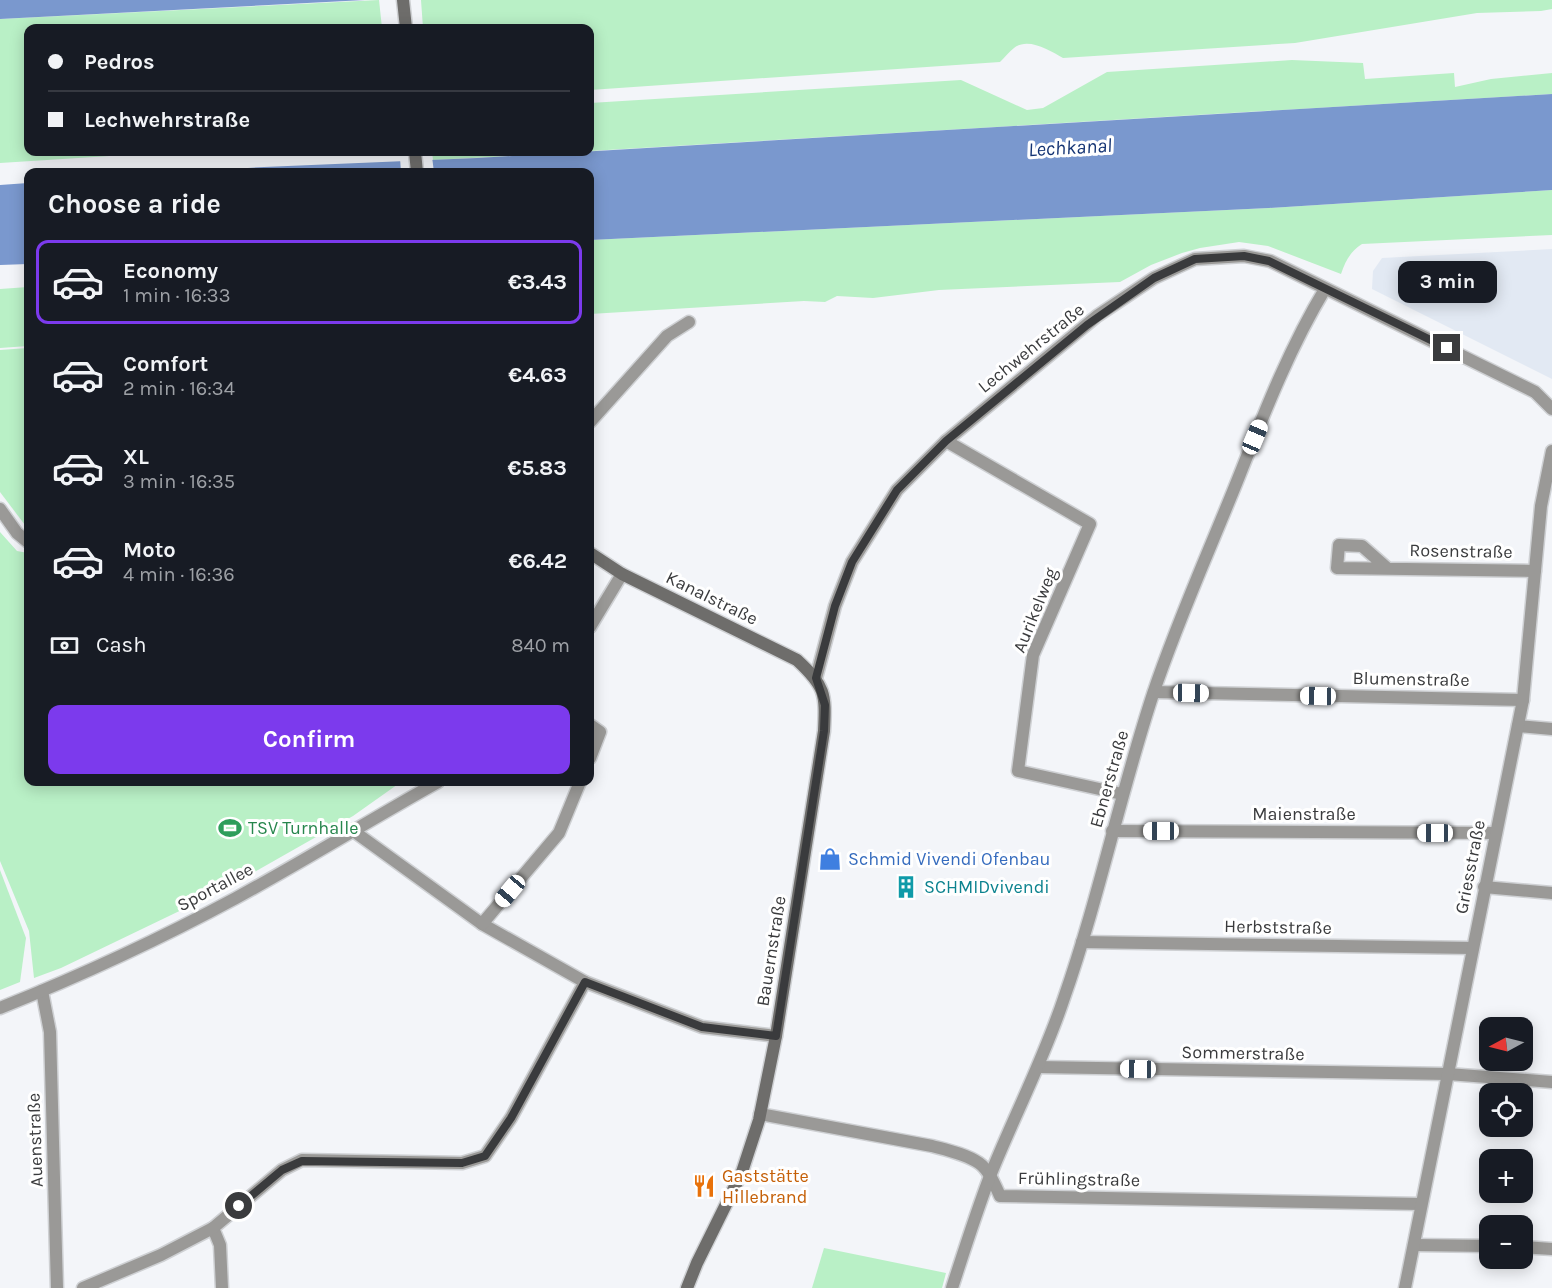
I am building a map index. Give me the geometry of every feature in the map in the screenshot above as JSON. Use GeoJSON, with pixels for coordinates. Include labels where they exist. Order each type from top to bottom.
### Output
{"type":"FeatureCollection","features":[{"type":"Feature","properties":{"kind":"main road"},"geometry":{"type":"LineString","coordinates":[[403,0],[406,24]]}},
{"type":"Feature","properties":{"kind":"main road","name":"Kanalstraße"},"geometry":{"type":"LineString","coordinates":[[594,556],[622,574],[798,660],[816,678]]}},
{"type":"Feature","properties":{"kind":"main road","name":"Bauernstraße"},"geometry":{"type":"LineString","coordinates":[[687,1288],[742,1172],[760,1114],[776,1036],[824,731],[825,705],[816,678]]}},
{"type":"Feature","properties":{"kind":"street","name":"Lechwehrstraße"},"geometry":{"type":"LineString","coordinates":[[816,678],[835,606],[852,562],[897,490],[946,441],[1097,316],[1154,278],[1195,259],[1244,256],[1269,261],[1535,392],[1552,409]]}},
{"type":"Feature","properties":{"kind":"street","name":"Ebnerstraße"},"geometry":{"type":"LineString","coordinates":[[952,1288],[990,1177],[1038,1067],[1064,999],[1082,942],[1122,794],[1154,692],[1278,381],[1309,315],[1325,289]]}},
{"type":"Feature","properties":{"kind":"street"},"geometry":{"type":"LineString","coordinates":[[594,418],[667,336],[689,322]]}},
{"type":"Feature","properties":{"kind":"street","name":"Aurikelweg"},"geometry":{"type":"LineString","coordinates":[[946,441],[1090,525],[1033,655],[1018,771],[1122,794]]}},
{"type":"Feature","properties":{"kind":"street","name":"Griesstraße"},"geometry":{"type":"LineString","coordinates":[[1405,1288],[1523,700],[1535,570],[1547,507],[1552,451]]}},
{"type":"Feature","properties":{"kind":"street"},"geometry":{"type":"LineString","coordinates":[[0,509],[17,533],[24,539]]}},
{"type":"Feature","properties":{"kind":"street","name":"Rosenstraße"},"geometry":{"type":"LineString","coordinates":[[1387,568],[1535,570]]}},
{"type":"Feature","properties":{"kind":"street"},"geometry":{"type":"LineString","coordinates":[[594,620],[622,574]]}},
{"type":"Feature","properties":{"kind":"street","name":"Blumenstraße"},"geometry":{"type":"LineString","coordinates":[[1154,692],[1523,700]]}},
{"type":"Feature","properties":{"kind":"street"},"geometry":{"type":"LineString","coordinates":[[1518,726],[1552,729]]}},
{"type":"Feature","properties":{"kind":"street"},"geometry":{"type":"LineString","coordinates":[[594,728],[600,732],[594,748]]}},
{"type":"Feature","properties":{"kind":"street","name":"Sportallee"},"geometry":{"type":"LineString","coordinates":[[0,1008],[42,992],[144,945],[233,900],[431,786]]}},
{"type":"Feature","properties":{"kind":"street"},"geometry":{"type":"LineString","coordinates":[[482,924],[559,833],[578,786]]}},
{"type":"Feature","properties":{"kind":"street"},"geometry":{"type":"LineString","coordinates":[[352,830],[482,924],[585,982],[702,1027],[776,1036]]}},
{"type":"Feature","properties":{"kind":"street","name":"Maienstraße"},"geometry":{"type":"LineString","coordinates":[[1112,831],[1496,833]]}},
{"type":"Feature","properties":{"kind":"street"},"geometry":{"type":"LineString","coordinates":[[1484,887],[1552,893]]}},
{"type":"Feature","properties":{"kind":"street","name":"Herbststraße"},"geometry":{"type":"LineString","coordinates":[[1082,942],[1473,948]]}},
{"type":"Feature","properties":{"kind":"street"},"geometry":{"type":"LineString","coordinates":[[83,1288],[153,1259],[213,1228],[282,1170],[302,1161],[462,1163],[485,1156],[511,1118],[585,982]]}},
{"type":"Feature","properties":{"kind":"street","name":"Auenstraße"},"geometry":{"type":"LineString","coordinates":[[42,992],[50,1032],[57,1288]]}},
{"type":"Feature","properties":{"kind":"street","name":"Sommerstraße"},"geometry":{"type":"LineString","coordinates":[[1038,1067],[1448,1074],[1552,1082]]}},
{"type":"Feature","properties":{"kind":"street","name":"Frühlingstraße"},"geometry":{"type":"LineString","coordinates":[[760,1114],[932,1146],[979,1163],[1000,1196],[1421,1204]]}},
{"type":"Feature","properties":{"kind":"street"},"geometry":{"type":"LineString","coordinates":[[213,1228],[220,1245],[222,1288]]}},
{"type":"Feature","properties":{"kind":"street"},"geometry":{"type":"LineString","coordinates":[[1414,1245],[1479,1246]]}},
{"type":"Feature","properties":{"kind":"street"},"geometry":{"type":"LineString","coordinates":[[1533,1248],[1552,1249]]}},
{"type":"Feature","properties":{"kind":"shaded area"},"geometry":{"type":"Polygon","coordinates":[[[1552,249],[1552,379],[1372,289],[1373,271],[1382,258],[1552,249]]]}},
{"type":"Feature","properties":{"kind":"green space"},"geometry":{"type":"Polygon","coordinates":[[[379,0],[382,24],[24,24],[24,156],[109,156],[0,163],[0,19],[379,0]]]}},
{"type":"Feature","properties":{"kind":"green space"},"geometry":{"type":"Polygon","coordinates":[[[421,0],[1552,0],[1552,9],[1541,11],[1477,13],[1295,43],[1063,58],[1038,46],[1026,44],[1014,48],[1000,62],[594,90],[594,24],[423,24],[421,0]]]}},
{"type":"Feature","properties":{"kind":"green space"},"geometry":{"type":"Polygon","coordinates":[[[1292,60],[1363,63],[1365,79],[1454,73],[1455,87],[1491,79],[1552,73],[1552,94],[594,151],[594,103],[961,80],[1027,110],[1043,108],[1107,72],[1292,60]]]}},
{"type":"Feature","properties":{"kind":"green space"},"geometry":{"type":"Polygon","coordinates":[[[432,156],[510,156],[433,160],[432,156]]]}},
{"type":"Feature","properties":{"kind":"green space"},"geometry":{"type":"Polygon","coordinates":[[[1552,190],[1552,235],[1362,244],[1349,257],[1341,274],[1268,246],[1239,242],[1182,253],[1151,265],[1120,282],[939,290],[873,298],[837,296],[825,302],[804,301],[594,314],[594,240],[1269,208],[1552,190]]]}},
{"type":"Feature","properties":{"kind":"green space"},"geometry":{"type":"Polygon","coordinates":[[[24,287],[24,346],[0,348],[0,289],[24,287]]]}},
{"type":"Feature","properties":{"kind":"green space"},"geometry":{"type":"Polygon","coordinates":[[[24,348],[24,524],[0,492],[0,350],[24,348]]]}},
{"type":"Feature","properties":{"kind":"green space"},"geometry":{"type":"Polygon","coordinates":[[[0,532],[17,551],[24,552],[24,786],[395,786],[353,816],[221,891],[61,968],[34,978],[29,931],[0,861],[0,532]]]}},
{"type":"Feature","properties":{"kind":"green space"},"geometry":{"type":"Polygon","coordinates":[[[0,870],[26,938],[20,982],[0,990],[0,870]]]}},
{"type":"Feature","properties":{"kind":"green space"},"geometry":{"type":"Polygon","coordinates":[[[824,1248],[946,1273],[942,1288],[812,1288],[824,1248]]]}},
{"type":"Feature","properties":{"kind":"water"},"geometry":{"type":"Polygon","coordinates":[[[0,0],[365,0],[0,19],[0,0]]]}},
{"type":"Feature","properties":{"kind":"water","name":"Lechkanal"},"geometry":{"type":"Polygon","coordinates":[[[1552,94],[1552,190],[1269,208],[594,240],[594,168],[248,168],[511,156],[594,156],[594,151],[1552,94]]]}},
{"type":"Feature","properties":{"kind":"water"},"geometry":{"type":"Polygon","coordinates":[[[24,183],[24,264],[0,265],[0,185],[24,183]]]}},
{"type":"Feature","properties":{"kind":"pier"},"geometry":{"type":"Polygon","coordinates":[[[432,157],[433,168],[401,168],[400,158],[432,157]]]}},
{"type":"Feature","properties":{"kind":"place","name":"TSV Turnhalle"},"geometry":{"type":"Point","coordinates":[230,828]}},
{"type":"Feature","properties":{"kind":"place","name":"Schmid Vivendi Ofenbau"},"geometry":{"type":"Point","coordinates":[830,859]}},
{"type":"Feature","properties":{"kind":"place","name":"SCHMIDvivendi"},"geometry":{"type":"Point","coordinates":[906,887]}},
{"type":"Feature","properties":{"kind":"place","name":"Gaststätte Hillebrand"},"geometry":{"type":"Point","coordinates":[704,1186]}},
{"type":"Feature","properties":{"kind":"route"},"geometry":{"type":"LineString","coordinates":[[239,1206],[282,1170],[302,1161],[462,1163],[485,1156],[511,1118],[585,982],[702,1027],[776,1036],[824,731],[825,705],[816,678],[835,606],[852,562],[897,490],[909,477],[948,439],[1097,316],[1154,278],[1195,259],[1244,256],[1269,261],[1447,348]]}}]}
